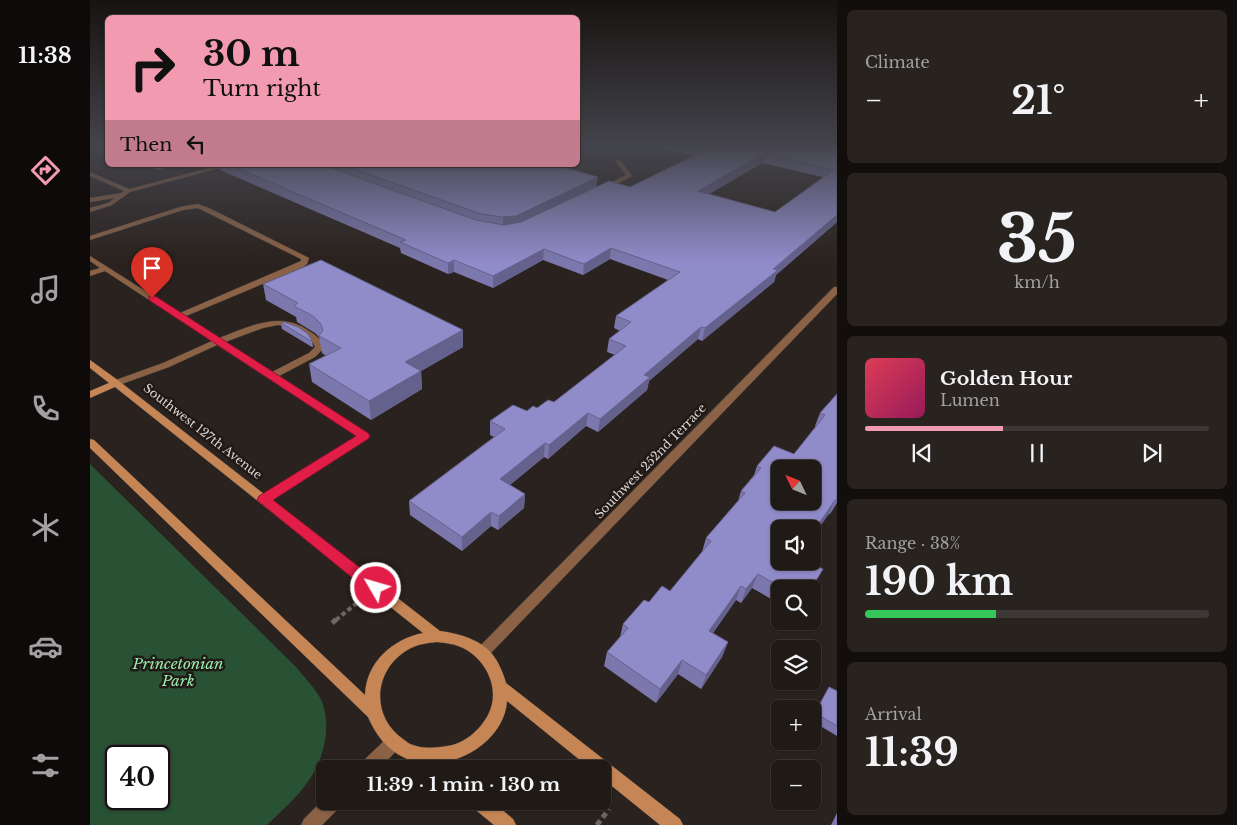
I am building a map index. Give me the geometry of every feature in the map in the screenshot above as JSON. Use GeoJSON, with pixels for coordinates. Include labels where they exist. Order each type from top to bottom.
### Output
{"type":"FeatureCollection","features":[{"type":"Feature","properties":{"kind":"street"},"geometry":{"type":"LineString","coordinates":[[110,184],[128,192]]}},
{"type":"Feature","properties":{"kind":"street"},"geometry":{"type":"LineString","coordinates":[[90,200],[121,195],[159,184]]}},
{"type":"Feature","properties":{"kind":"street"},"geometry":{"type":"LineString","coordinates":[[595,193],[614,184]]}},
{"type":"Feature","properties":{"kind":"street"},"geometry":{"type":"LineString","coordinates":[[90,210],[110,204],[121,195]]}},
{"type":"Feature","properties":{"kind":"street"},"geometry":{"type":"LineString","coordinates":[[90,238],[182,208],[198,206],[232,221],[304,258],[304,262],[300,265],[179,316]]}},
{"type":"Feature","properties":{"kind":"street"},"geometry":{"type":"LineString","coordinates":[[90,258],[364,436],[264,500]]}},
{"type":"Feature","properties":{"kind":"street"},"geometry":{"type":"LineString","coordinates":[[90,274],[105,268]]}},
{"type":"Feature","properties":{"kind":"street","name":"Southwest 252nd Terrace"},"geometry":{"type":"LineString","coordinates":[[483,652],[837,289]]}},
{"type":"Feature","properties":{"kind":"street"},"geometry":{"type":"LineString","coordinates":[[90,395],[116,383],[166,365],[218,341],[252,329],[286,323],[296,326],[317,340],[320,348],[312,355],[272,376]]}},
{"type":"Feature","properties":{"kind":"street","name":"Southwest 127th Avenue"},"geometry":{"type":"LineString","coordinates":[[90,363],[437,636]]}},
{"type":"Feature","properties":{"kind":"street"},"geometry":{"type":"LineString","coordinates":[[90,442],[372,711],[380,728],[393,743],[411,752],[432,756],[454,753],[474,744],[489,729],[499,711],[502,688],[498,673],[483,652],[473,646],[456,638],[437,636],[418,639],[401,646],[387,659],[376,675],[371,692],[372,711]]}},
{"type":"Feature","properties":{"kind":"street"},"geometry":{"type":"LineString","coordinates":[[502,688],[674,825]]}},
{"type":"Feature","properties":{"kind":"street"},"geometry":{"type":"LineString","coordinates":[[376,760],[393,743]]}},
{"type":"Feature","properties":{"kind":"street"},"geometry":{"type":"LineString","coordinates":[[422,755],[428,760]]}},
{"type":"Feature","properties":{"kind":"street"},"geometry":{"type":"LineString","coordinates":[[310,825],[325,810]]}},
{"type":"Feature","properties":{"kind":"street"},"geometry":{"type":"LineString","coordinates":[[489,810],[507,825]]}},
{"type":"Feature","properties":{"kind":"path"},"geometry":{"type":"LineString","coordinates":[[332,623],[358,602]]}},
{"type":"Feature","properties":{"kind":"path"},"geometry":{"type":"LineString","coordinates":[[597,825],[608,810]]}},
{"type":"Feature","properties":{"kind":"green space","name":"Princetonian Park"},"geometry":{"type":"Polygon","coordinates":[[[90,464],[297,668],[319,696],[326,716],[326,727],[323,750],[319,760],[316,760],[315,771],[300,792],[267,825],[90,825],[90,464]]]}},
{"type":"Feature","properties":{"kind":"building"},"geometry":{"type":"Polygon","coordinates":[[[273,184],[374,184],[476,220],[504,225],[521,222],[604,184],[618,184],[630,187],[637,184],[711,184],[698,191],[775,212],[815,184],[837,184],[837,215],[773,269],[778,270],[705,328],[701,327],[644,375],[650,377],[600,419],[588,413],[549,445],[545,443],[500,479],[525,494],[499,516],[491,512],[462,537],[409,501],[505,429],[490,421],[513,405],[527,411],[533,406],[537,408],[548,400],[554,402],[626,346],[609,339],[631,322],[616,316],[680,272],[611,248],[584,264],[544,249],[493,276],[454,260],[448,263],[400,242],[406,240],[273,184]]]}},
{"type":"Feature","properties":{"kind":"building"},"geometry":{"type":"Polygon","coordinates":[[[395,184],[584,184],[516,216],[503,217],[481,214],[395,184]]]}},
{"type":"Feature","properties":{"kind":"building"},"geometry":{"type":"Polygon","coordinates":[[[321,260],[463,330],[405,362],[421,371],[369,401],[309,364],[341,348],[319,336],[323,330],[321,324],[313,316],[294,306],[298,303],[263,284],[321,260]]]}},
{"type":"Feature","properties":{"kind":"building"},"geometry":{"type":"Polygon","coordinates":[[[284,322],[298,327],[307,333],[312,340],[281,323],[284,322]]]}},
{"type":"Feature","properties":{"kind":"building"},"geometry":{"type":"Polygon","coordinates":[[[837,394],[837,500],[835,500],[821,521],[771,520],[771,570],[821,570],[821,568],[823,569],[816,580],[771,582],[758,574],[746,589],[741,586],[709,631],[728,642],[706,675],[682,660],[660,689],[607,652],[628,628],[623,624],[644,600],[649,602],[662,586],[670,591],[711,541],[706,538],[745,493],[741,491],[761,468],[757,466],[774,446],[794,454],[825,415],[820,413],[837,394]]]}},
{"type":"Feature","properties":{"kind":"building"},"geometry":{"type":"Polygon","coordinates":[[[829,687],[837,691],[837,726],[821,717],[821,702],[829,687]]]}},
{"type":"Feature","properties":{"kind":"route"},"geometry":{"type":"LineString","coordinates":[[152,298],[364,436],[264,500],[376,588]]}}]}
